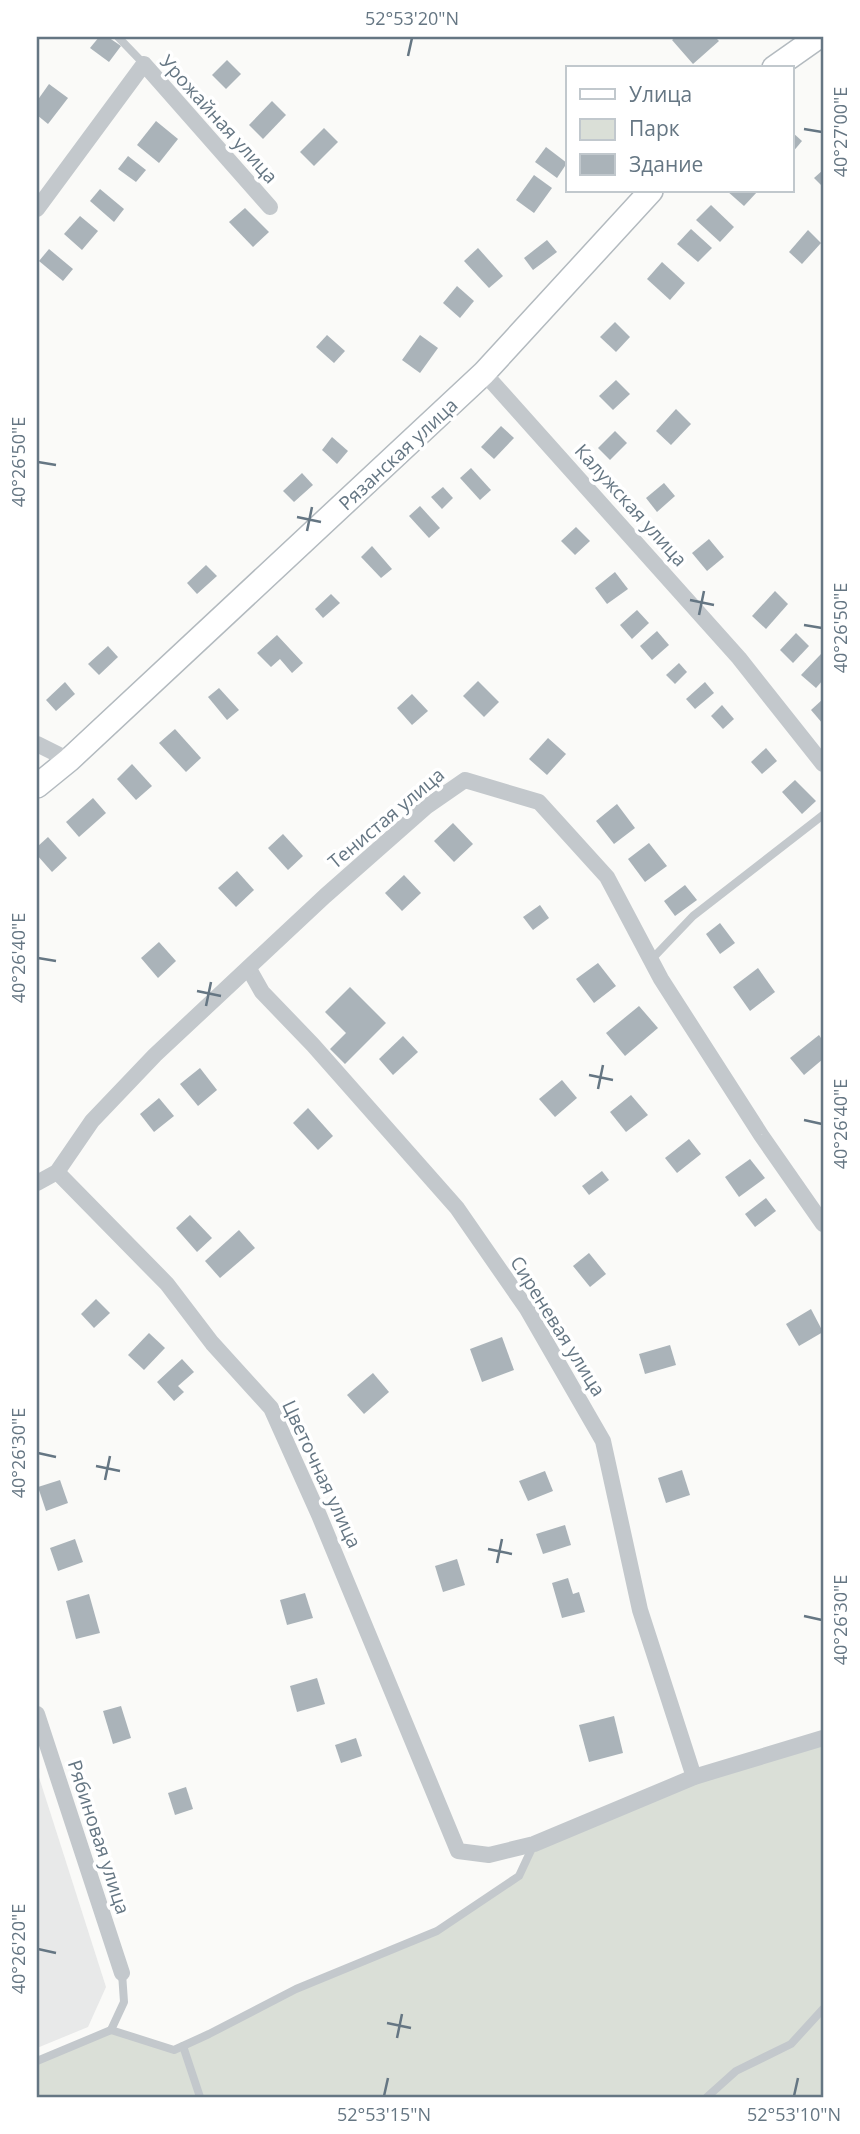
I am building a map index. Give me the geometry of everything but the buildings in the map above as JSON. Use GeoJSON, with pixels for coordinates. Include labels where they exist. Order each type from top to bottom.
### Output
{"type":"FeatureCollection","features":[{"type":"Feature","properties":{"kind":"main road"},"geometry":{"type":"LineString","coordinates":[[777,66],[818,37]]}},
{"type":"Feature","properties":{"kind":"main road","name":"Рязанская улица"},"geometry":{"type":"LineString","coordinates":[[37,786],[69,760],[484,373],[649,192]]}},
{"type":"Feature","properties":{"kind":"street","name":"Урожайная улица"},"geometry":{"type":"LineString","coordinates":[[37,209],[144,64],[270,207]]}},
{"type":"Feature","properties":{"kind":"street","name":"Калужская улица"},"geometry":{"type":"LineString","coordinates":[[484,373],[739,658],[823,764]]}},
{"type":"Feature","properties":{"kind":"street"},"geometry":{"type":"LineString","coordinates":[[37,744],[69,760]]}},
{"type":"Feature","properties":{"kind":"street","name":"Тенистая улица"},"geometry":{"type":"LineString","coordinates":[[37,1183],[57,1172],[92,1121],[155,1055],[325,896],[426,807],[465,780],[539,802],[607,877],[651,960],[761,1135],[823,1224]]}},
{"type":"Feature","properties":{"kind":"street","name":"Сиреневая улица"},"geometry":{"type":"LineString","coordinates":[[249,969],[262,992],[313,1045],[457,1208],[527,1309],[603,1441],[640,1610],[694,1777]]}},
{"type":"Feature","properties":{"kind":"street","name":"Цветочная улица"},"geometry":{"type":"LineString","coordinates":[[57,1172],[167,1284],[212,1343],[271,1408],[319,1515],[458,1851],[489,1856],[534,1844]]}},
{"type":"Feature","properties":{"kind":"street","name":"Рябиновая улица"},"geometry":{"type":"LineString","coordinates":[[37,1714],[122,1973]]}},
{"type":"Feature","properties":{"kind":"street"},"geometry":{"type":"LineString","coordinates":[[534,1844],[694,1777],[823,1738]]}},
{"type":"Feature","properties":{"kind":"lane"},"geometry":{"type":"LineString","coordinates":[[118,37],[144,64]]}},
{"type":"Feature","properties":{"kind":"lane"},"geometry":{"type":"LineString","coordinates":[[651,960],[693,916],[823,815]]}},
{"type":"Feature","properties":{"kind":"lane"},"geometry":{"type":"LineString","coordinates":[[37,2061],[111,2030],[173,2050],[183,2046],[296,1989],[437,1931],[519,1876],[534,1844]]}},
{"type":"Feature","properties":{"kind":"lane"},"geometry":{"type":"LineString","coordinates":[[111,2030],[124,2002],[122,1973]]}},
{"type":"Feature","properties":{"kind":"lane"},"geometry":{"type":"LineString","coordinates":[[707,2097],[736,2071],[792,2044],[823,2009]]}},
{"type":"Feature","properties":{"kind":"lane"},"geometry":{"type":"LineString","coordinates":[[183,2046],[200,2097]]}},
{"type":"Feature","properties":{"kind":"shaded area"},"geometry":{"type":"Polygon","coordinates":[[[37,1771],[106,1987],[88,2027],[37,2048],[37,1771]]]}},
{"type":"Feature","properties":{"kind":"green space"},"geometry":{"type":"Polygon","coordinates":[[[823,1738],[823,2097],[37,2097],[37,2061],[111,2030],[174,2050],[296,1989],[437,1931],[519,1876],[534,1844],[694,1777],[823,1738]]]}}]}
